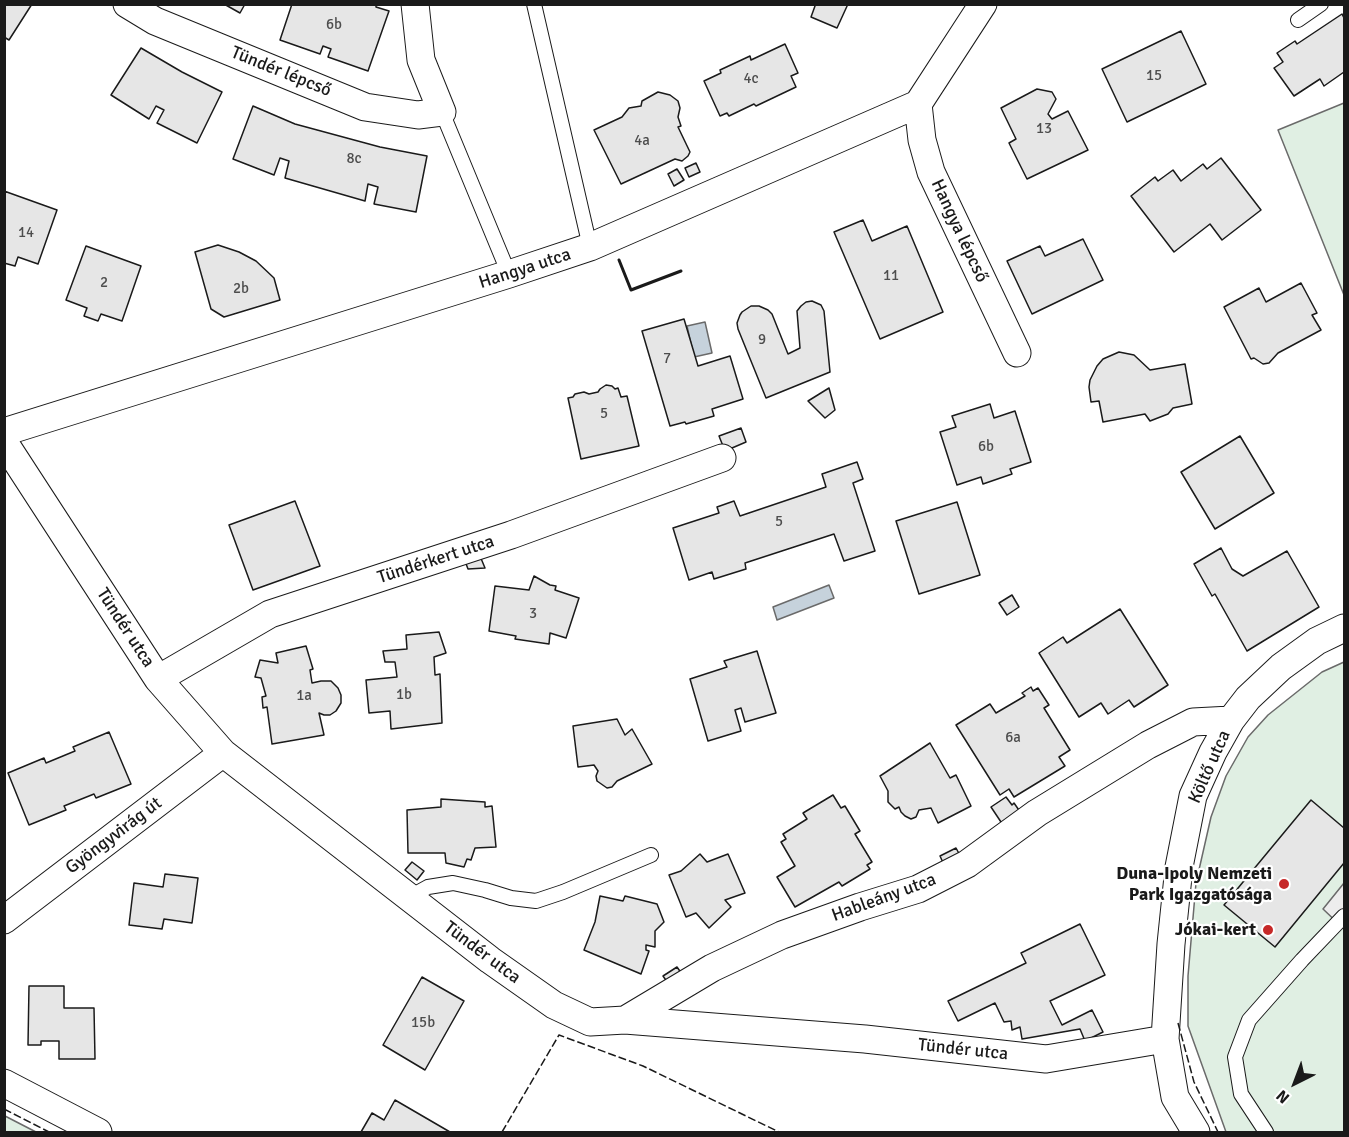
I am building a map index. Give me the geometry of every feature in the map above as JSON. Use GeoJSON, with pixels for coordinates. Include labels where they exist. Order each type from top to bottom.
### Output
{"type":"FeatureCollection","features":[{"type":"Feature","properties":{"kind":"street","name":"Tündér lépcső"},"geometry":{"type":"LineString","coordinates":[[127,4],[155,21],[365,107],[418,115],[442,112]]}},
{"type":"Feature","properties":{"kind":"street"},"geometry":{"type":"LineString","coordinates":[[415,4],[421,60],[442,112]]}},
{"type":"Feature","properties":{"kind":"street"},"geometry":{"type":"LineString","coordinates":[[918,104],[982,4]]}},
{"type":"Feature","properties":{"kind":"street","name":"Hangya utca"},"geometry":{"type":"LineString","coordinates":[[4,432],[590,247],[918,104]]}},
{"type":"Feature","properties":{"kind":"street","name":"Hangya lépcső"},"geometry":{"type":"LineString","coordinates":[[918,104],[922,140],[931,172],[1017,353]]}},
{"type":"Feature","properties":{"kind":"street","name":"Tündér utca"},"geometry":{"type":"LineString","coordinates":[[4,442],[158,680],[223,753],[408,898],[554,1005],[590,1022],[625,1020],[865,1040],[1046,1059],[1165,1039]]}},
{"type":"Feature","properties":{"kind":"street","name":"Tündérkert utca"},"geometry":{"type":"LineString","coordinates":[[158,680],[270,614],[511,535],[722,458]]}},
{"type":"Feature","properties":{"kind":"street","name":"Költő utca"},"geometry":{"type":"LineString","coordinates":[[1196,1132],[1175,1097],[1165,1039],[1170,944],[1179,867],[1193,796],[1213,752],[1231,720],[1248,698],[1281,667],[1317,641],[1344,628]]}},
{"type":"Feature","properties":{"kind":"street","name":"Hableány utca"},"geometry":{"type":"LineString","coordinates":[[625,1020],[712,968],[782,935],[860,907],[918,890],[968,864],[1037,813],[1148,745],[1193,722],[1231,720]]}},
{"type":"Feature","properties":{"kind":"street","name":"Gyöngyvirág út"},"geometry":{"type":"LineString","coordinates":[[4,920],[223,753]]}},
{"type":"Feature","properties":{"kind":"street"},"geometry":{"type":"LineString","coordinates":[[4,1083],[98,1132]]}},
{"type":"Feature","properties":{"kind":"lane"},"geometry":{"type":"LineString","coordinates":[[534,4],[590,247]]}},
{"type":"Feature","properties":{"kind":"lane"},"geometry":{"type":"LineString","coordinates":[[1298,20],[1321,4]]}},
{"type":"Feature","properties":{"kind":"lane"},"geometry":{"type":"LineString","coordinates":[[442,112],[509,274]]}},
{"type":"Feature","properties":{"kind":"lane"},"geometry":{"type":"LineString","coordinates":[[408,898],[428,887],[453,883],[511,898],[536,901],[651,855]]}},
{"type":"Feature","properties":{"kind":"lane"},"geometry":{"type":"LineString","coordinates":[[1266,1132],[1241,1094],[1235,1057],[1249,1020],[1344,916]]}},
{"type":"Feature","properties":{"kind":"green space"},"geometry":{"type":"Polygon","coordinates":[[[1344,103],[1344,295],[1278,130],[1344,103]]]}},
{"type":"Feature","properties":{"kind":"green space","name":"Jókai-kert"},"geometry":{"type":"Polygon","coordinates":[[[1344,662],[1344,1132],[1226,1132],[1188,1026],[1188,976],[1196,883],[1211,817],[1226,776],[1248,737],[1268,715],[1322,672],[1344,662]]]}},
{"type":"Feature","properties":{"kind":"green space"},"geometry":{"type":"Polygon","coordinates":[[[5,1116],[36,1132],[5,1132],[5,1116]]]}},
{"type":"Feature","properties":{"kind":"shaded area"},"geometry":{"type":"Polygon","coordinates":[[[705,322],[712,353],[694,357],[687,326],[705,322]]]}},
{"type":"Feature","properties":{"kind":"shaded area"},"geometry":{"type":"Polygon","coordinates":[[[829,585],[834,598],[777,620],[773,607],[829,585]]]}},
{"type":"Feature","properties":{"kind":"shaded area"},"geometry":{"type":"Polygon","coordinates":[[[1344,883],[1344,929],[1323,909],[1344,883]]]}},
{"type":"Feature","properties":{"kind":"building"},"geometry":{"type":"Polygon","coordinates":[[[4,4],[32,4],[9,40],[4,37],[4,4]]]}},
{"type":"Feature","properties":{"kind":"building"},"geometry":{"type":"Polygon","coordinates":[[[224,4],[245,4],[240,13],[224,4]]]}},
{"type":"Feature","properties":{"kind":"building"},"geometry":{"type":"Polygon","coordinates":[[[292,4],[376,4],[376,7],[389,11],[368,71],[328,57],[331,49],[323,46],[320,54],[280,40],[292,4]]]}},
{"type":"Feature","properties":{"kind":"building"},"geometry":{"type":"Polygon","coordinates":[[[813,4],[848,4],[837,28],[811,17],[815,6],[813,4]]]}},
{"type":"Feature","properties":{"kind":"building"},"geometry":{"type":"Polygon","coordinates":[[[1342,14],[1344,18],[1344,72],[1324,86],[1320,79],[1294,96],[1274,68],[1283,62],[1277,53],[1295,41],[1297,44],[1342,14]]]}},
{"type":"Feature","properties":{"kind":"building"},"geometry":{"type":"Polygon","coordinates":[[[1181,31],[1206,84],[1127,122],[1102,69],[1181,31]]]}},
{"type":"Feature","properties":{"kind":"building"},"geometry":{"type":"Polygon","coordinates":[[[785,44],[798,73],[791,76],[796,87],[756,106],[754,104],[729,116],[727,113],[720,116],[704,81],[721,73],[720,70],[750,56],[751,60],[785,44]]]}},
{"type":"Feature","properties":{"kind":"building"},"geometry":{"type":"Polygon","coordinates":[[[141,48],[222,92],[197,143],[157,123],[164,110],[156,106],[149,119],[111,95],[141,48]]]}},
{"type":"Feature","properties":{"kind":"building"},"geometry":{"type":"Polygon","coordinates":[[[1037,89],[1052,92],[1056,99],[1048,114],[1052,119],[1068,111],[1088,150],[1027,179],[1009,143],[1016,139],[1001,108],[1037,89]]]}},
{"type":"Feature","properties":{"kind":"building"},"geometry":{"type":"Polygon","coordinates":[[[658,92],[670,95],[678,101],[680,108],[678,117],[681,126],[678,127],[690,152],[682,161],[675,159],[621,184],[594,130],[622,117],[629,108],[641,106],[642,101],[658,92]]]}},
{"type":"Feature","properties":{"kind":"building"},"geometry":{"type":"Polygon","coordinates":[[[253,106],[295,124],[380,147],[427,156],[416,212],[374,204],[378,187],[368,184],[365,201],[285,178],[289,161],[280,158],[274,175],[233,159],[253,106]]]}},
{"type":"Feature","properties":{"kind":"building"},"geometry":{"type":"Polygon","coordinates":[[[1221,158],[1261,210],[1222,240],[1210,224],[1174,252],[1131,196],[1155,177],[1158,181],[1173,170],[1181,181],[1203,164],[1207,169],[1221,158]]]}},
{"type":"Feature","properties":{"kind":"building"},"geometry":{"type":"Polygon","coordinates":[[[696,163],[700,172],[689,177],[685,168],[696,163]]]}},
{"type":"Feature","properties":{"kind":"building"},"geometry":{"type":"Polygon","coordinates":[[[677,169],[684,180],[674,186],[668,174],[677,169]]]}},
{"type":"Feature","properties":{"kind":"building"},"geometry":{"type":"Polygon","coordinates":[[[4,191],[57,210],[38,264],[18,257],[15,266],[4,263],[4,191]]]}},
{"type":"Feature","properties":{"kind":"building"},"geometry":{"type":"Polygon","coordinates":[[[863,220],[872,241],[907,226],[943,312],[880,339],[834,232],[863,220]]]}},
{"type":"Feature","properties":{"kind":"building"},"geometry":{"type":"Polygon","coordinates":[[[1083,239],[1103,280],[1032,314],[1007,261],[1040,246],[1045,256],[1083,239]]]}},
{"type":"Feature","properties":{"kind":"building"},"geometry":{"type":"Polygon","coordinates":[[[218,245],[256,261],[274,278],[280,300],[224,317],[211,309],[195,252],[218,245]]]}},
{"type":"Feature","properties":{"kind":"building"},"geometry":{"type":"Polygon","coordinates":[[[86,246],[141,266],[122,321],[101,314],[98,321],[84,316],[87,308],[66,300],[86,246]]]}},
{"type":"Feature","properties":{"kind":"building"},"geometry":{"type":"Polygon","coordinates":[[[1301,283],[1317,313],[1312,315],[1321,330],[1278,353],[1269,363],[1263,364],[1254,358],[1251,359],[1224,307],[1259,288],[1266,302],[1301,283]]]}},
{"type":"Feature","properties":{"kind":"building"},"geometry":{"type":"Polygon","coordinates":[[[812,301],[821,305],[824,311],[830,372],[766,398],[738,329],[737,323],[740,315],[751,306],[759,306],[768,310],[772,314],[788,354],[800,348],[797,311],[806,302],[812,301]]]}},
{"type":"Feature","properties":{"kind":"building"},"geometry":{"type":"Polygon","coordinates":[[[684,319],[698,366],[730,356],[743,399],[712,409],[714,416],[670,426],[642,331],[684,319]]]}},
{"type":"Feature","properties":{"kind":"building"},"geometry":{"type":"Polygon","coordinates":[[[1119,352],[1134,355],[1150,370],[1185,364],[1192,404],[1173,408],[1168,414],[1150,421],[1145,414],[1103,422],[1099,401],[1091,402],[1090,380],[1103,359],[1119,352]]]}},
{"type":"Feature","properties":{"kind":"building"},"geometry":{"type":"Polygon","coordinates":[[[606,385],[618,388],[621,397],[627,396],[639,446],[581,459],[568,398],[584,392],[589,394],[598,392],[606,385]]]}},
{"type":"Feature","properties":{"kind":"building"},"geometry":{"type":"Polygon","coordinates":[[[829,388],[835,410],[825,418],[808,401],[829,388]]]}},
{"type":"Feature","properties":{"kind":"building"},"geometry":{"type":"Polygon","coordinates":[[[990,404],[994,418],[1015,411],[1031,462],[1010,469],[1012,474],[983,484],[981,477],[957,485],[940,432],[956,427],[952,416],[990,404]]]}},
{"type":"Feature","properties":{"kind":"building"},"geometry":{"type":"Polygon","coordinates":[[[741,428],[746,442],[725,451],[719,436],[741,428]]]}},
{"type":"Feature","properties":{"kind":"building"},"geometry":{"type":"Polygon","coordinates":[[[1240,436],[1274,493],[1215,529],[1181,472],[1240,436]]]}},
{"type":"Feature","properties":{"kind":"building"},"geometry":{"type":"Polygon","coordinates":[[[857,462],[863,479],[853,483],[875,551],[844,561],[834,534],[745,563],[746,569],[714,579],[712,572],[689,580],[673,528],[719,513],[717,507],[734,501],[740,516],[826,487],[822,474],[857,462]]]}},
{"type":"Feature","properties":{"kind":"building"},"geometry":{"type":"Polygon","coordinates":[[[295,501],[320,566],[253,590],[229,525],[295,501]]]}},
{"type":"Feature","properties":{"kind":"building"},"geometry":{"type":"Polygon","coordinates":[[[957,502],[980,575],[919,594],[896,521],[957,502]]]}},
{"type":"Feature","properties":{"kind":"building"},"geometry":{"type":"Polygon","coordinates":[[[1221,548],[1232,569],[1243,576],[1287,551],[1319,607],[1247,651],[1215,594],[1212,596],[1194,564],[1221,548]]]}},
{"type":"Feature","properties":{"kind":"building"},"geometry":{"type":"Polygon","coordinates":[[[480,556],[485,568],[468,569],[465,561],[480,556]]]}},
{"type":"Feature","properties":{"kind":"building"},"geometry":{"type":"Polygon","coordinates":[[[534,576],[556,586],[555,590],[579,598],[566,638],[550,633],[549,644],[515,639],[516,636],[489,631],[495,586],[529,590],[534,576]]]}},
{"type":"Feature","properties":{"kind":"building"},"geometry":{"type":"Polygon","coordinates":[[[1012,595],[1019,607],[1007,615],[999,603],[1012,595]]]}},
{"type":"Feature","properties":{"kind":"building"},"geometry":{"type":"Polygon","coordinates":[[[1120,609],[1168,685],[1134,707],[1129,700],[1108,714],[1101,703],[1079,717],[1039,653],[1063,637],[1067,643],[1120,609]]]}},
{"type":"Feature","properties":{"kind":"building"},"geometry":{"type":"Polygon","coordinates":[[[439,632],[446,653],[434,657],[435,675],[440,674],[442,723],[391,729],[390,711],[369,713],[366,680],[397,677],[395,662],[385,662],[383,651],[407,649],[406,635],[439,632]]]}},
{"type":"Feature","properties":{"kind":"building"},"geometry":{"type":"Polygon","coordinates":[[[306,646],[313,669],[310,670],[312,683],[331,681],[338,688],[341,703],[330,715],[319,713],[324,735],[272,744],[267,707],[263,708],[262,697],[266,696],[261,678],[255,677],[260,660],[278,663],[276,653],[306,646]]]}},
{"type":"Feature","properties":{"kind":"building"},"geometry":{"type":"Polygon","coordinates":[[[757,651],[776,713],[745,722],[741,708],[735,710],[741,731],[708,741],[690,679],[727,667],[724,661],[757,651]]]}},
{"type":"Feature","properties":{"kind":"building"},"geometry":{"type":"Polygon","coordinates":[[[1031,687],[1033,691],[1038,688],[1049,705],[1044,708],[1070,750],[1059,757],[1065,766],[1014,797],[1009,789],[1000,795],[956,725],[990,704],[996,713],[1025,696],[1022,693],[1031,687]]]}},
{"type":"Feature","properties":{"kind":"building"},"geometry":{"type":"Polygon","coordinates":[[[617,719],[625,735],[632,729],[652,764],[607,788],[597,781],[598,771],[594,765],[578,767],[573,726],[617,719]]]}},
{"type":"Feature","properties":{"kind":"building"},"geometry":{"type":"Polygon","coordinates":[[[109,732],[131,784],[96,798],[94,794],[64,806],[66,810],[29,825],[8,773],[44,758],[46,763],[75,751],[73,747],[109,732]]]}},
{"type":"Feature","properties":{"kind":"building"},"geometry":{"type":"Polygon","coordinates":[[[930,743],[950,778],[956,775],[971,806],[938,823],[931,808],[919,810],[916,817],[911,819],[901,812],[899,807],[895,809],[888,802],[888,791],[880,776],[930,743]]]}},
{"type":"Feature","properties":{"kind":"building"},"geometry":{"type":"Polygon","coordinates":[[[833,795],[841,808],[845,806],[860,831],[855,834],[872,862],[867,865],[870,869],[842,886],[839,882],[795,907],[777,877],[795,866],[781,842],[786,839],[783,834],[807,819],[803,813],[833,795]]]}},
{"type":"Feature","properties":{"kind":"building"},"geometry":{"type":"Polygon","coordinates":[[[1006,797],[1012,805],[1014,803],[1023,816],[1005,828],[991,807],[1006,797]]]}},
{"type":"Feature","properties":{"kind":"building"},"geometry":{"type":"Polygon","coordinates":[[[441,799],[485,802],[485,807],[492,806],[496,847],[475,848],[471,860],[467,859],[464,867],[446,863],[445,853],[408,853],[407,810],[441,807],[441,799]]]}},
{"type":"Feature","properties":{"kind":"building","name":"Duna-Ipoly Nemzeti Park Igazgatósága"},"geometry":{"type":"Polygon","coordinates":[[[1311,800],[1344,828],[1344,863],[1275,947],[1224,905],[1311,800]]]}},
{"type":"Feature","properties":{"kind":"building"},"geometry":{"type":"Polygon","coordinates":[[[956,848],[962,859],[945,867],[940,856],[956,848]]]}},
{"type":"Feature","properties":{"kind":"building"},"geometry":{"type":"Polygon","coordinates":[[[700,854],[707,862],[728,854],[745,893],[725,900],[731,907],[709,928],[696,913],[686,917],[669,875],[681,871],[700,854]]]}},
{"type":"Feature","properties":{"kind":"building"},"geometry":{"type":"Polygon","coordinates":[[[412,862],[424,871],[417,880],[405,870],[412,862]]]}},
{"type":"Feature","properties":{"kind":"building"},"geometry":{"type":"Polygon","coordinates":[[[165,874],[198,878],[192,923],[164,919],[162,929],[129,925],[134,883],[163,887],[165,874]]]}},
{"type":"Feature","properties":{"kind":"building"},"geometry":{"type":"Polygon","coordinates":[[[600,896],[623,901],[625,896],[657,904],[664,922],[655,931],[655,947],[646,945],[646,950],[649,951],[641,974],[584,950],[595,922],[600,896]]]}},
{"type":"Feature","properties":{"kind":"building"},"geometry":{"type":"Polygon","coordinates":[[[1080,924],[1105,975],[1050,1001],[1062,1025],[1092,1010],[1103,1032],[1085,1041],[1080,1029],[1022,1039],[1020,1027],[1012,1030],[1011,1021],[1004,1022],[995,1003],[958,1021],[948,1001],[1026,963],[1021,953],[1080,924]]]}},
{"type":"Feature","properties":{"kind":"building"},"geometry":{"type":"Polygon","coordinates":[[[677,967],[684,977],[670,986],[663,976],[677,967]]]}},
{"type":"Feature","properties":{"kind":"building"},"geometry":{"type":"Polygon","coordinates":[[[422,977],[464,1001],[425,1070],[383,1045],[422,977]]]}},
{"type":"Feature","properties":{"kind":"building"},"geometry":{"type":"Polygon","coordinates":[[[29,986],[64,986],[64,1008],[94,1008],[95,1059],[59,1059],[59,1041],[41,1041],[41,1045],[28,1045],[29,986]]]}},
{"type":"Feature","properties":{"kind":"building"},"geometry":{"type":"Polygon","coordinates":[[[395,1100],[450,1132],[361,1132],[372,1113],[384,1120],[395,1100]]]}},
{"type":"Feature","properties":{"kind":"fence"},"geometry":{"type":"LineString","coordinates":[[1178,1023],[1194,1082],[1218,1132]]}},
{"type":"Feature","properties":{"kind":"fence"},"geometry":{"type":"LineString","coordinates":[[502,1132],[559,1035],[643,1066],[779,1132]]}},
{"type":"Feature","properties":{"kind":"fence"},"geometry":{"type":"LineString","coordinates":[[4,1109],[49,1132]]}},
{"type":"Feature","properties":{"kind":"wall"},"geometry":{"type":"LineString","coordinates":[[619,260],[631,290],[681,271]]}},
{"type":"Feature","properties":{"kind":"place","name":"Duna-Ipoly Nemzeti Park Igazgatósága"},"geometry":{"type":"Point","coordinates":[1284,884]}},
{"type":"Feature","properties":{"kind":"place","name":"Jókai-kert"},"geometry":{"type":"Point","coordinates":[1268,930]}}]}
